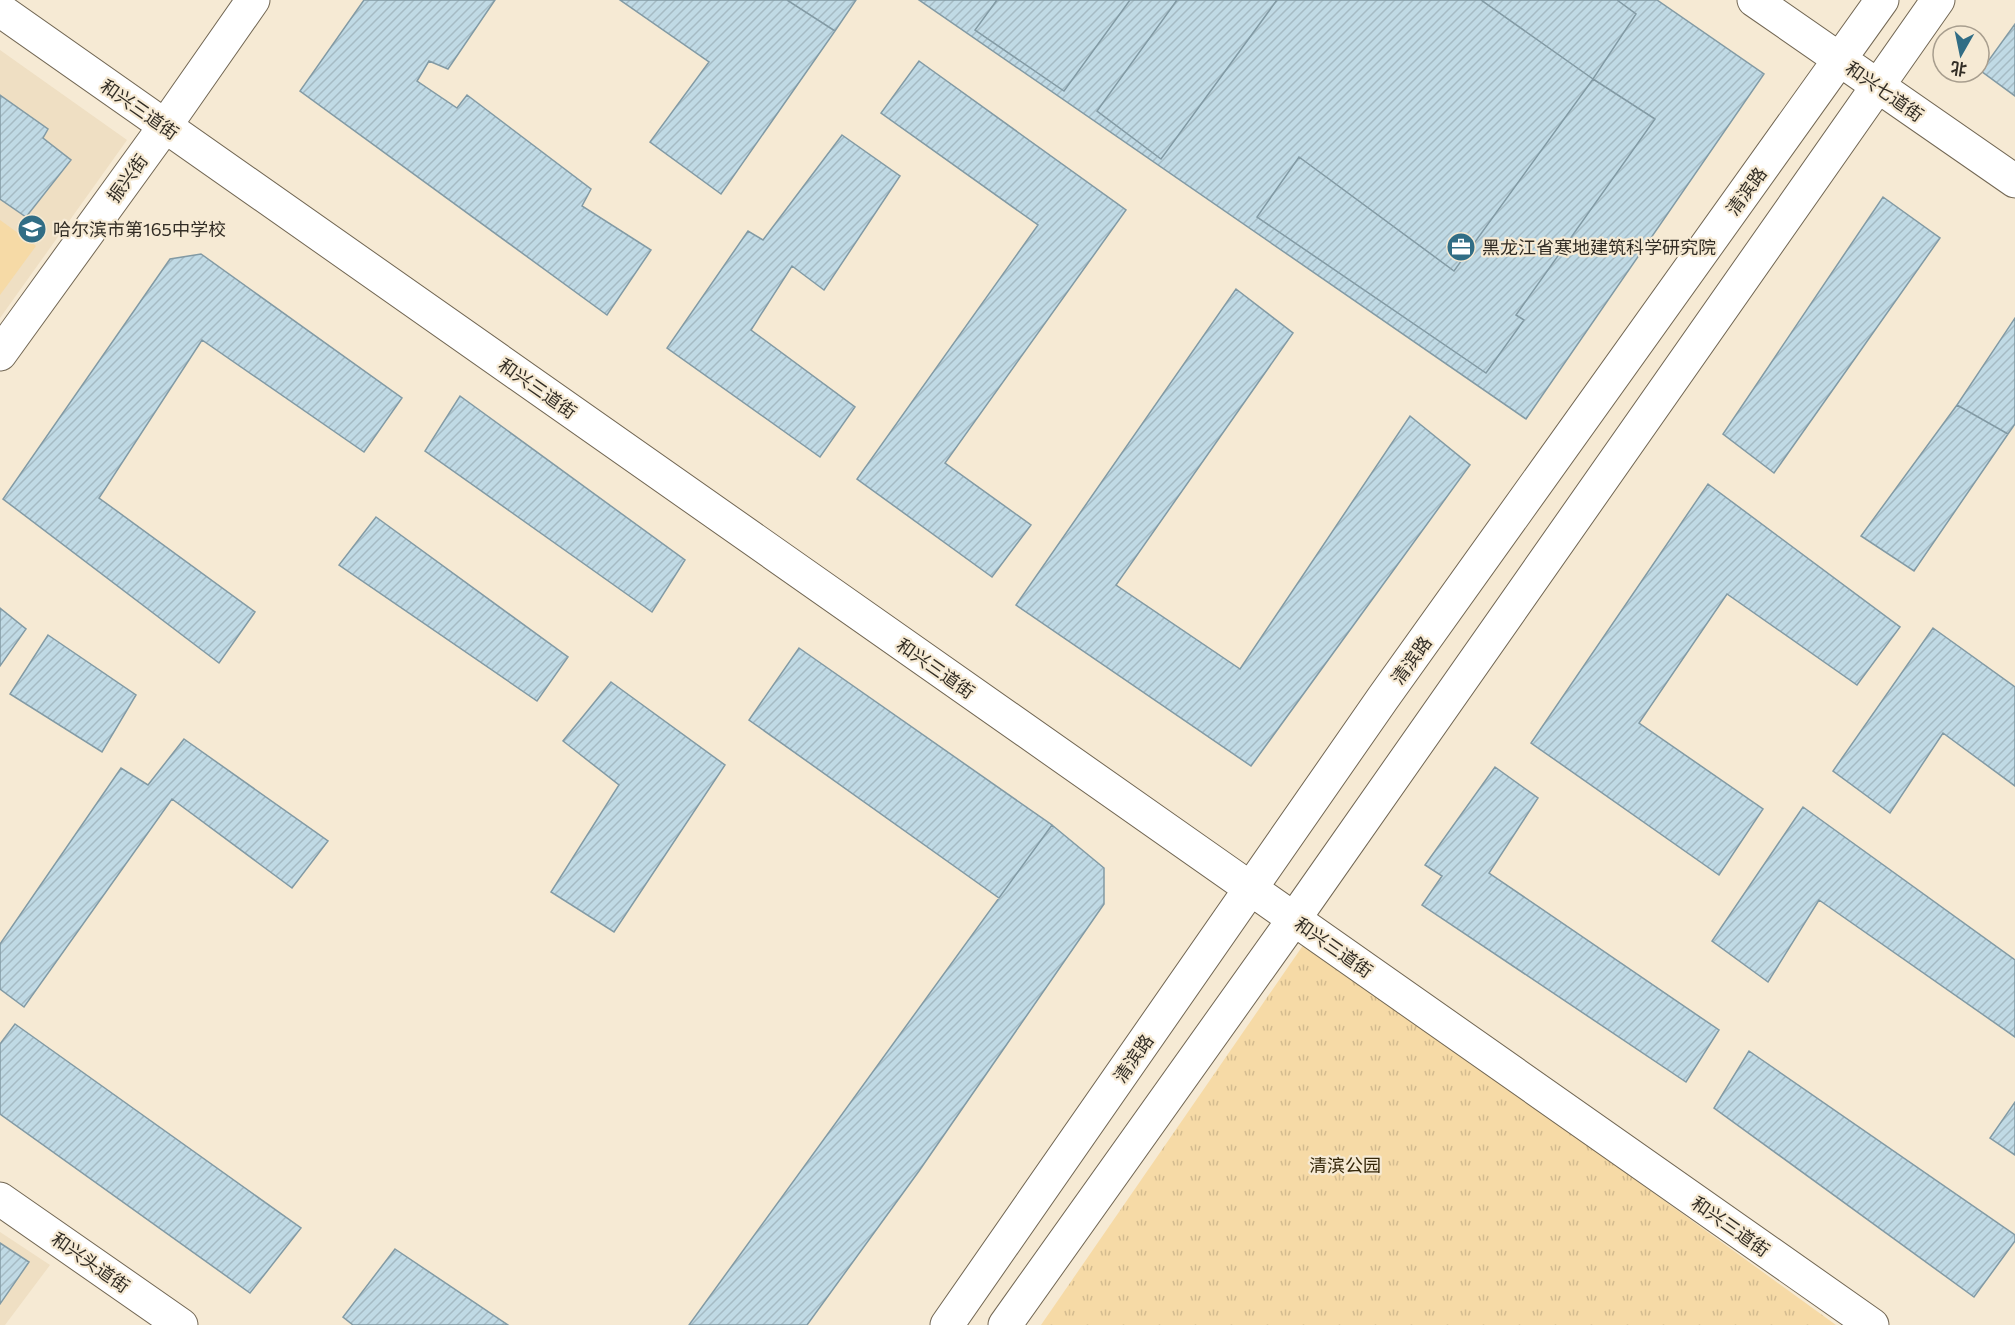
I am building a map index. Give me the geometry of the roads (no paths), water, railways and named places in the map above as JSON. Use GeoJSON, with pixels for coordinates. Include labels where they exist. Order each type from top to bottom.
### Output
{"type":"FeatureCollection","features":[{"type":"Feature","properties":{"kind":"street","name":"振兴街"},"geometry":{"type":"LineString","coordinates":[[0,354],[165,126],[252,0]]}},
{"type":"Feature","properties":{"kind":"street","name":"和兴七道街"},"geometry":{"type":"LineString","coordinates":[[1754,0],[2015,181]]}},
{"type":"Feature","properties":{"kind":"street","name":"清滨路"},"geometry":{"type":"LineString","coordinates":[[947,1325],[1377,708],[1882,0]]}},
{"type":"Feature","properties":{"kind":"street"},"geometry":{"type":"LineString","coordinates":[[1005,1325],[1294,919],[1938,0]]}},
{"type":"Feature","properties":{"kind":"street","name":"和兴三道街"},"geometry":{"type":"LineString","coordinates":[[0,10],[1872,1325]]}},
{"type":"Feature","properties":{"kind":"street","name":"和兴头道街"},"geometry":{"type":"LineString","coordinates":[[0,1199],[181,1325]]}},
{"type":"Feature","properties":{"kind":"place","name":"哈尔滨市第165中学校"},"geometry":{"type":"Point","coordinates":[32,229]}},
{"type":"Feature","properties":{"kind":"place","name":"黑龙江省寒地建筑科学研究院"},"geometry":{"type":"Point","coordinates":[1461,247]}},
{"type":"Feature","properties":{"kind":"park label","name":"清滨公园"},"geometry":{"type":"Point","coordinates":[1345,1165]}}]}
